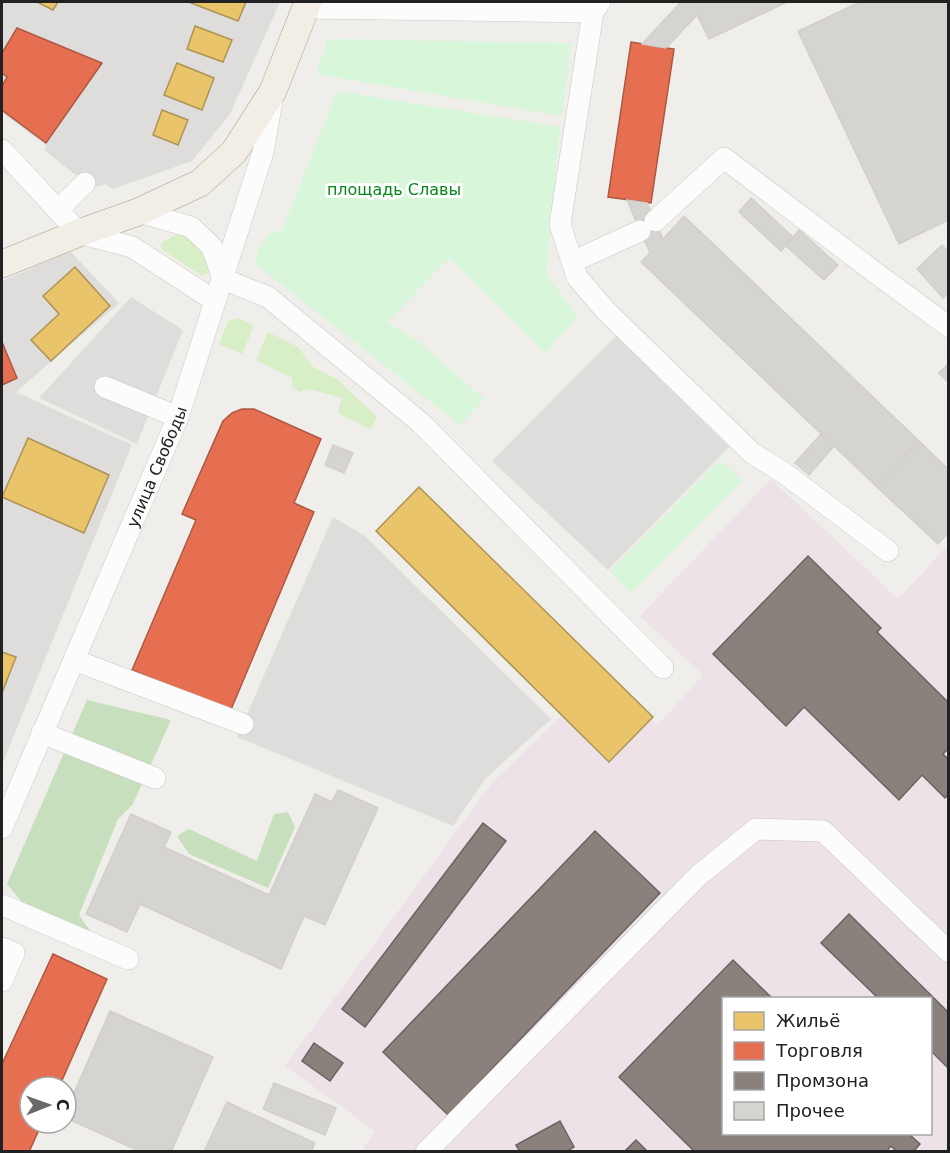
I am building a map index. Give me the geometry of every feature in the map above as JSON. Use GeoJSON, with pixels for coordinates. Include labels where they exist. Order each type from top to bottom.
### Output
{"type":"FeatureCollection","features":[{"type":"Feature","properties":{"kind":"main road","name":"улица Свободы"},"geometry":{"type":"LineString","coordinates":[[2,264],[138,212],[200,183],[234,152],[273,92],[307,5]]}},
{"type":"Feature","properties":{"kind":"street"},"geometry":{"type":"LineString","coordinates":[[307,5],[596,7],[560,224],[577,277],[606,311],[752,453],[784,473],[888,551]]}},
{"type":"Feature","properties":{"kind":"street","name":"улица Свободы"},"geometry":{"type":"LineString","coordinates":[[2,828],[178,417],[263,152],[273,92]]}},
{"type":"Feature","properties":{"kind":"street"},"geometry":{"type":"LineString","coordinates":[[2,150],[79,233],[132,248],[215,302]]}},
{"type":"Feature","properties":{"kind":"street"},"geometry":{"type":"LineString","coordinates":[[572,262],[648,226],[724,158],[948,326]]}},
{"type":"Feature","properties":{"kind":"street"},"geometry":{"type":"LineString","coordinates":[[58,210],[85,183]]}},
{"type":"Feature","properties":{"kind":"street"},"geometry":{"type":"LineString","coordinates":[[138,212],[192,227],[212,247],[223,279],[268,297],[421,423],[663,668]]}},
{"type":"Feature","properties":{"kind":"street"},"geometry":{"type":"LineString","coordinates":[[105,387],[178,417]]}},
{"type":"Feature","properties":{"kind":"street"},"geometry":{"type":"LineString","coordinates":[[74,660],[243,724]]}},
{"type":"Feature","properties":{"kind":"street"},"geometry":{"type":"LineString","coordinates":[[42,733],[154,778]]}},
{"type":"Feature","properties":{"kind":"street"},"geometry":{"type":"LineString","coordinates":[[426,1152],[698,876],[756,829],[823,831],[948,951]]}},
{"type":"Feature","properties":{"kind":"street"},"geometry":{"type":"LineString","coordinates":[[2,905],[128,959]]}},
{"type":"Feature","properties":{"kind":"street"},"geometry":{"type":"LineString","coordinates":[[2,948],[14,953],[2,981]]}},
{"type":"Feature","properties":{"kind":"shaded area"},"geometry":{"type":"Polygon","coordinates":[[[2,2],[280,2],[230,114],[192,161],[113,189],[105,184],[92,188],[44,150],[47,146],[2,113],[2,2]]]}},
{"type":"Feature","properties":{"kind":"shaded area"},"geometry":{"type":"Polygon","coordinates":[[[70,251],[119,303],[16,392],[132,445],[2,765],[2,281],[70,251]]]}},
{"type":"Feature","properties":{"kind":"shaded area"},"geometry":{"type":"Polygon","coordinates":[[[131,297],[183,330],[137,444],[39,398],[131,297]]]}},
{"type":"Feature","properties":{"kind":"shaded area"},"geometry":{"type":"Polygon","coordinates":[[[616,336],[729,447],[608,570],[492,461],[616,336]]]}},
{"type":"Feature","properties":{"kind":"shaded area"},"geometry":{"type":"Polygon","coordinates":[[[771,479],[898,599],[948,546],[948,1151],[362,1151],[375,1131],[285,1066],[491,784],[566,711],[648,717],[658,725],[703,675],[640,616],[771,479]]]}},
{"type":"Feature","properties":{"kind":"shaded area"},"geometry":{"type":"Polygon","coordinates":[[[333,517],[365,536],[551,719],[485,779],[453,826],[237,737],[333,517]]]}},
{"type":"Feature","properties":{"kind":"green space"},"geometry":{"type":"Polygon","coordinates":[[[328,39],[571,43],[562,116],[316,74],[328,39]]]}},
{"type":"Feature","properties":{"kind":"green space","name":"площадь Славы"},"geometry":{"type":"Polygon","coordinates":[[[337,91],[560,127],[546,273],[577,317],[545,353],[449,258],[387,322],[420,343],[484,399],[460,425],[256,264],[258,250],[270,233],[282,231],[337,91]]]}},
{"type":"Feature","properties":{"kind":"green space"},"geometry":{"type":"Polygon","coordinates":[[[175,235],[192,238],[200,244],[211,271],[202,276],[161,249],[161,243],[175,235]]]}},
{"type":"Feature","properties":{"kind":"green space"},"geometry":{"type":"Polygon","coordinates":[[[239,318],[254,326],[242,354],[219,344],[228,321],[239,318]]]}},
{"type":"Feature","properties":{"kind":"green space"},"geometry":{"type":"Polygon","coordinates":[[[268,332],[298,347],[313,367],[337,379],[377,417],[370,429],[338,413],[342,398],[309,389],[300,392],[292,387],[292,378],[256,360],[268,332]]]}},
{"type":"Feature","properties":{"kind":"green space"},"geometry":{"type":"Polygon","coordinates":[[[720,460],[742,481],[631,593],[610,571],[720,460]]]}},
{"type":"Feature","properties":{"kind":"green space"},"geometry":{"type":"Polygon","coordinates":[[[87,700],[171,720],[133,804],[118,819],[79,915],[91,932],[89,935],[27,908],[7,884],[87,700]]]}},
{"type":"Feature","properties":{"kind":"green space"},"geometry":{"type":"Polygon","coordinates":[[[288,812],[295,827],[268,888],[189,854],[177,836],[189,829],[257,861],[274,814],[288,812]]]}},
{"type":"Feature","properties":{"kind":"building: Жильё"},"geometry":{"type":"Polygon","coordinates":[[[37,2],[58,2],[53,10],[37,2]]]}},
{"type":"Feature","properties":{"kind":"building: Жильё"},"geometry":{"type":"Polygon","coordinates":[[[191,2],[246,2],[238,21],[191,2]]]}},
{"type":"Feature","properties":{"kind":"building: Жильё"},"geometry":{"type":"Polygon","coordinates":[[[195,26],[232,40],[223,62],[187,49],[195,26]]]}},
{"type":"Feature","properties":{"kind":"building: Жильё"},"geometry":{"type":"Polygon","coordinates":[[[177,63],[214,78],[202,110],[164,95],[177,63]]]}},
{"type":"Feature","properties":{"kind":"building: Жильё"},"geometry":{"type":"Polygon","coordinates":[[[162,110],[188,120],[178,145],[153,135],[162,110]]]}},
{"type":"Feature","properties":{"kind":"building: Жильё"},"geometry":{"type":"Polygon","coordinates":[[[75,267],[110,306],[51,361],[31,340],[59,314],[43,296],[75,267]]]}},
{"type":"Feature","properties":{"kind":"building: Жильё"},"geometry":{"type":"Polygon","coordinates":[[[28,438],[109,475],[84,533],[2,497],[28,438]]]}},
{"type":"Feature","properties":{"kind":"building: Жильё"},"geometry":{"type":"Polygon","coordinates":[[[419,487],[653,717],[609,762],[376,531],[419,487]]]}},
{"type":"Feature","properties":{"kind":"building: Жильё"},"geometry":{"type":"Polygon","coordinates":[[[2,652],[16,657],[2,693],[2,652]]]}},
{"type":"Feature","properties":{"kind":"building: Торговля"},"geometry":{"type":"Polygon","coordinates":[[[17,28],[102,63],[46,143],[2,110],[2,86],[7,77],[2,73],[2,53],[17,28]]]}},
{"type":"Feature","properties":{"kind":"building: Торговля"},"geometry":{"type":"Polygon","coordinates":[[[631,42],[674,49],[651,203],[608,197],[631,42]]]}},
{"type":"Feature","properties":{"kind":"building: Торговля"},"geometry":{"type":"Polygon","coordinates":[[[2,342],[17,378],[2,385],[2,342]]]}},
{"type":"Feature","properties":{"kind":"building: Торговля"},"geometry":{"type":"Polygon","coordinates":[[[242,409],[254,409],[321,439],[294,503],[314,512],[230,712],[132,670],[196,520],[182,514],[223,421],[232,413],[242,409]]]}},
{"type":"Feature","properties":{"kind":"building: Торговля"},"geometry":{"type":"Polygon","coordinates":[[[53,954],[107,979],[64,1075],[18,1075],[18,1135],[37,1135],[29,1152],[2,1152],[2,1064],[53,954]]]}},
{"type":"Feature","properties":{"kind":"building: Промзона"},"geometry":{"type":"Polygon","coordinates":[[[808,556],[881,628],[877,632],[948,702],[948,749],[943,754],[948,759],[948,795],[945,798],[922,775],[899,800],[804,707],[786,726],[713,654],[808,556]]]}},
{"type":"Feature","properties":{"kind":"building: Промзона"},"geometry":{"type":"Polygon","coordinates":[[[483,823],[506,841],[365,1027],[342,1009],[483,823]]]}},
{"type":"Feature","properties":{"kind":"building: Промзона"},"geometry":{"type":"Polygon","coordinates":[[[595,831],[660,893],[448,1115],[383,1052],[595,831]]]}},
{"type":"Feature","properties":{"kind":"building: Промзона"},"geometry":{"type":"Polygon","coordinates":[[[849,914],[948,1012],[948,1068],[932,1052],[932,997],[877,997],[821,943],[849,914]]]}},
{"type":"Feature","properties":{"kind":"building: Промзона"},"geometry":{"type":"Polygon","coordinates":[[[733,960],[771,997],[722,997],[722,1135],[910,1135],[920,1144],[913,1152],[897,1152],[891,1146],[886,1152],[695,1152],[619,1077],[733,960]]]}},
{"type":"Feature","properties":{"kind":"building: Промзона"},"geometry":{"type":"Polygon","coordinates":[[[314,1043],[343,1063],[330,1081],[302,1061],[314,1043]]]}},
{"type":"Feature","properties":{"kind":"building: Промзона"},"geometry":{"type":"Polygon","coordinates":[[[560,1121],[574,1147],[566,1152],[520,1152],[516,1145],[560,1121]]]}},
{"type":"Feature","properties":{"kind":"building: Промзона"},"geometry":{"type":"Polygon","coordinates":[[[636,1140],[648,1152],[624,1152],[636,1140]]]}},
{"type":"Feature","properties":{"kind":"building: Прочее"},"geometry":{"type":"Polygon","coordinates":[[[681,2],[787,2],[709,39],[697,15],[666,48],[642,44],[681,2]]]}},
{"type":"Feature","properties":{"kind":"building: Прочее"},"geometry":{"type":"Polygon","coordinates":[[[860,2],[948,2],[948,220],[899,244],[798,31],[860,2]]]}},
{"type":"Feature","properties":{"kind":"building: Прочее"},"geometry":{"type":"Polygon","coordinates":[[[751,198],[793,237],[781,251],[739,212],[751,198]]]}},
{"type":"Feature","properties":{"kind":"building: Прочее"},"geometry":{"type":"Polygon","coordinates":[[[627,200],[647,203],[663,239],[684,216],[919,441],[877,487],[641,262],[650,253],[627,200]]]}},
{"type":"Feature","properties":{"kind":"building: Прочее"},"geometry":{"type":"Polygon","coordinates":[[[799,230],[838,265],[824,280],[786,246],[799,230]]]}},
{"type":"Feature","properties":{"kind":"building: Прочее"},"geometry":{"type":"Polygon","coordinates":[[[942,245],[948,252],[948,293],[943,298],[917,269],[942,245]]]}},
{"type":"Feature","properties":{"kind":"building: Прочее"},"geometry":{"type":"Polygon","coordinates":[[[948,364],[948,382],[939,373],[948,364]]]}},
{"type":"Feature","properties":{"kind":"building: Прочее"},"geometry":{"type":"Polygon","coordinates":[[[821,434],[834,446],[809,475],[795,463],[821,434]]]}},
{"type":"Feature","properties":{"kind":"building: Прочее"},"geometry":{"type":"Polygon","coordinates":[[[919,441],[948,469],[948,533],[938,544],[877,487],[919,441]]]}},
{"type":"Feature","properties":{"kind":"building: Прочее"},"geometry":{"type":"Polygon","coordinates":[[[333,445],[353,453],[344,473],[325,465],[333,445]]]}},
{"type":"Feature","properties":{"kind":"building: Прочее"},"geometry":{"type":"Polygon","coordinates":[[[338,790],[378,808],[325,925],[304,916],[281,969],[140,904],[127,932],[86,914],[131,814],[171,832],[164,847],[269,895],[315,794],[332,802],[338,790]]]}},
{"type":"Feature","properties":{"kind":"building: Прочее"},"geometry":{"type":"Polygon","coordinates":[[[110,1011],[213,1057],[171,1152],[141,1152],[78,1123],[78,1084],[110,1011]]]}},
{"type":"Feature","properties":{"kind":"building: Прочее"},"geometry":{"type":"Polygon","coordinates":[[[274,1083],[336,1108],[325,1135],[263,1109],[274,1083]]]}},
{"type":"Feature","properties":{"kind":"building: Прочее"},"geometry":{"type":"Polygon","coordinates":[[[227,1102],[315,1143],[311,1152],[204,1152],[227,1102]]]}}]}
